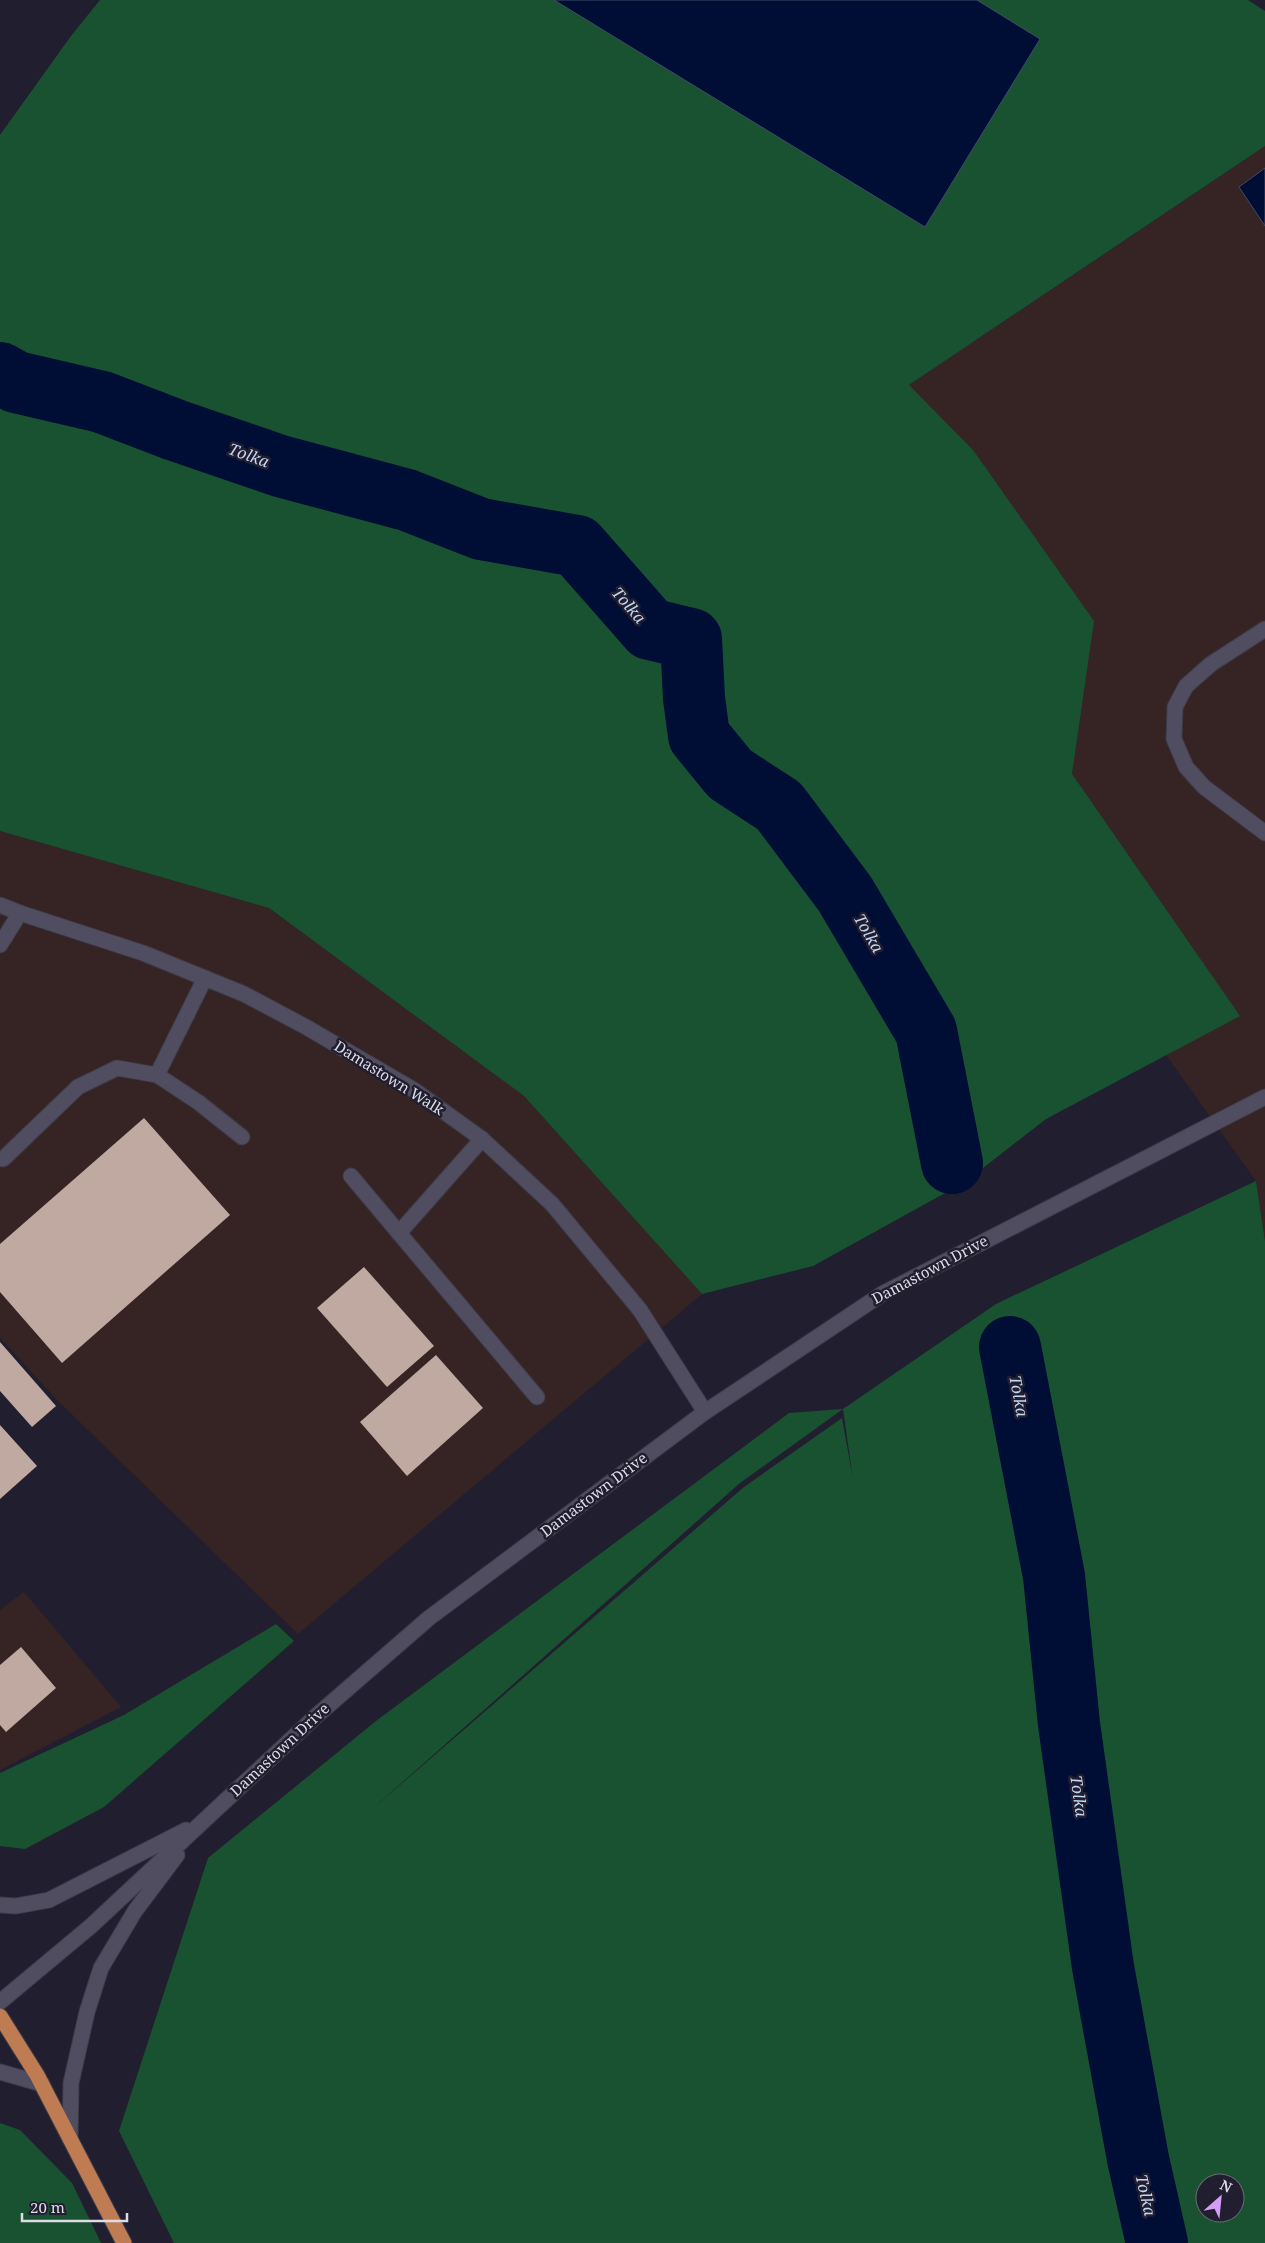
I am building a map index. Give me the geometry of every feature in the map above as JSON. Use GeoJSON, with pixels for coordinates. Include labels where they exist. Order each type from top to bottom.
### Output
{"type":"FeatureCollection","features":[{"type":"Feature","properties":{"kind":"highway"},"geometry":{"type":"LineString","coordinates":[[0,2016],[42,2084],[124,2243]]}},
{"type":"Feature","properties":{"kind":"street"},"geometry":{"type":"LineString","coordinates":[[1265,629],[1211,664],[1186,686],[1175,707],[1174,739],[1186,767],[1204,787],[1265,833]]}},
{"type":"Feature","properties":{"kind":"street","name":"Damastown Walk"},"geometry":{"type":"LineString","coordinates":[[0,905],[143,953],[244,994],[348,1051],[414,1090],[482,1139],[552,1204],[640,1310],[705,1412]]}},
{"type":"Feature","properties":{"kind":"street"},"geometry":{"type":"LineString","coordinates":[[0,945],[20,913]]}},
{"type":"Feature","properties":{"kind":"street"},"geometry":{"type":"LineString","coordinates":[[157,1075],[205,978]]}},
{"type":"Feature","properties":{"kind":"street"},"geometry":{"type":"LineString","coordinates":[[3,1159],[78,1087],[117,1068],[157,1075],[198,1102],[242,1137]]}},
{"type":"Feature","properties":{"kind":"street","name":"Damastown Drive"},"geometry":{"type":"LineString","coordinates":[[0,2002],[90,1926],[315,1717],[429,1618],[705,1412],[882,1294],[1265,1097]]}},
{"type":"Feature","properties":{"kind":"street"},"geometry":{"type":"LineString","coordinates":[[399,1233],[482,1139]]}},
{"type":"Feature","properties":{"kind":"street"},"geometry":{"type":"LineString","coordinates":[[350,1176],[537,1397]]}},
{"type":"Feature","properties":{"kind":"street"},"geometry":{"type":"LineString","coordinates":[[0,1904],[16,1906],[49,1900],[203,1822]]}},
{"type":"Feature","properties":{"kind":"street"},"geometry":{"type":"LineString","coordinates":[[70,2138],[71,2083],[87,2012],[101,1968],[135,1911],[203,1822]]}},
{"type":"Feature","properties":{"kind":"street"},"geometry":{"type":"LineString","coordinates":[[0,2072],[42,2084]]}},
{"type":"Feature","properties":{"kind":"shaded area"},"geometry":{"type":"Polygon","coordinates":[[[1265,146],[1265,1241],[1256,1181],[821,571],[909,385],[1265,146]]]}},
{"type":"Feature","properties":{"kind":"shaded area"},"geometry":{"type":"Polygon","coordinates":[[[0,831],[269,908],[524,1096],[702,1294],[298,1634],[57,1400],[0,1338],[0,831]]]}},
{"type":"Feature","properties":{"kind":"shaded area"},"geometry":{"type":"Polygon","coordinates":[[[24,1592],[121,1707],[0,1770],[0,1610],[24,1592]]]}},
{"type":"Feature","properties":{"kind":"green space"},"geometry":{"type":"Polygon","coordinates":[[[100,0],[1248,0],[1265,11],[1265,146],[909,385],[973,450],[1094,621],[1072,774],[1240,1016],[1046,1119],[965,1182],[813,1266],[702,1294],[524,1096],[269,908],[0,831],[0,135],[71,36],[100,0]]]}},
{"type":"Feature","properties":{"kind":"green space"},"geometry":{"type":"Polygon","coordinates":[[[1256,1181],[1265,1241],[1265,2243],[174,2243],[119,2131],[208,1858],[376,1721],[789,1413],[843,1409],[996,1304],[1256,1181]],[[843,1409],[740,1483],[370,1811],[744,1487],[842,1418],[853,1479],[843,1409]]]}},
{"type":"Feature","properties":{"kind":"green space"},"geometry":{"type":"Polygon","coordinates":[[[276,1624],[294,1641],[104,1807],[25,1849],[0,1846],[0,1773],[124,1715],[276,1624]]]}},
{"type":"Feature","properties":{"kind":"green space"},"geometry":{"type":"Polygon","coordinates":[[[0,2123],[20,2130],[72,2183],[101,2243],[0,2243],[0,2123]]]}},
{"type":"Feature","properties":{"kind":"water"},"geometry":{"type":"Polygon","coordinates":[[[554,0],[977,0],[1040,39],[925,227],[554,0]]]}},
{"type":"Feature","properties":{"kind":"water"},"geometry":{"type":"Polygon","coordinates":[[[1265,168],[1265,226],[1239,187],[1265,168]]]}},
{"type":"Feature","properties":{"kind":"building"},"geometry":{"type":"Polygon","coordinates":[[[144,1118],[230,1215],[62,1363],[0,1292],[0,1244],[144,1118]]]}},
{"type":"Feature","properties":{"kind":"building"},"geometry":{"type":"Polygon","coordinates":[[[364,1267],[434,1346],[387,1387],[317,1308],[364,1267]]]}},
{"type":"Feature","properties":{"kind":"building"},"geometry":{"type":"Polygon","coordinates":[[[0,1342],[56,1406],[32,1427],[0,1391],[0,1342]]]}},
{"type":"Feature","properties":{"kind":"building"},"geometry":{"type":"Polygon","coordinates":[[[436,1355],[483,1408],[407,1476],[360,1422],[436,1355]]]}},
{"type":"Feature","properties":{"kind":"building"},"geometry":{"type":"Polygon","coordinates":[[[0,1425],[37,1466],[0,1499],[0,1425]]]}},
{"type":"Feature","properties":{"kind":"building"},"geometry":{"type":"Polygon","coordinates":[[[21,1647],[56,1688],[6,1732],[0,1725],[0,1665],[21,1647]]]}},
{"type":"Feature","properties":{"kind":"waterway","name":"Tolka"},"geometry":{"type":"LineString","coordinates":[[0,373],[16,382],[102,402],[175,430],[280,466],[407,500],[481,529],[577,546],[650,629],[691,639],[694,698],[699,736],[730,774],[779,806],[845,894],[926,1031],[952,1163]]}},
{"type":"Feature","properties":{"kind":"waterway","name":"Tolka"},"geometry":{"type":"LineString","coordinates":[[1010,1347],[1054,1576],[1069,1724],[1103,1967],[1138,2159],[1157,2243]]}}]}
